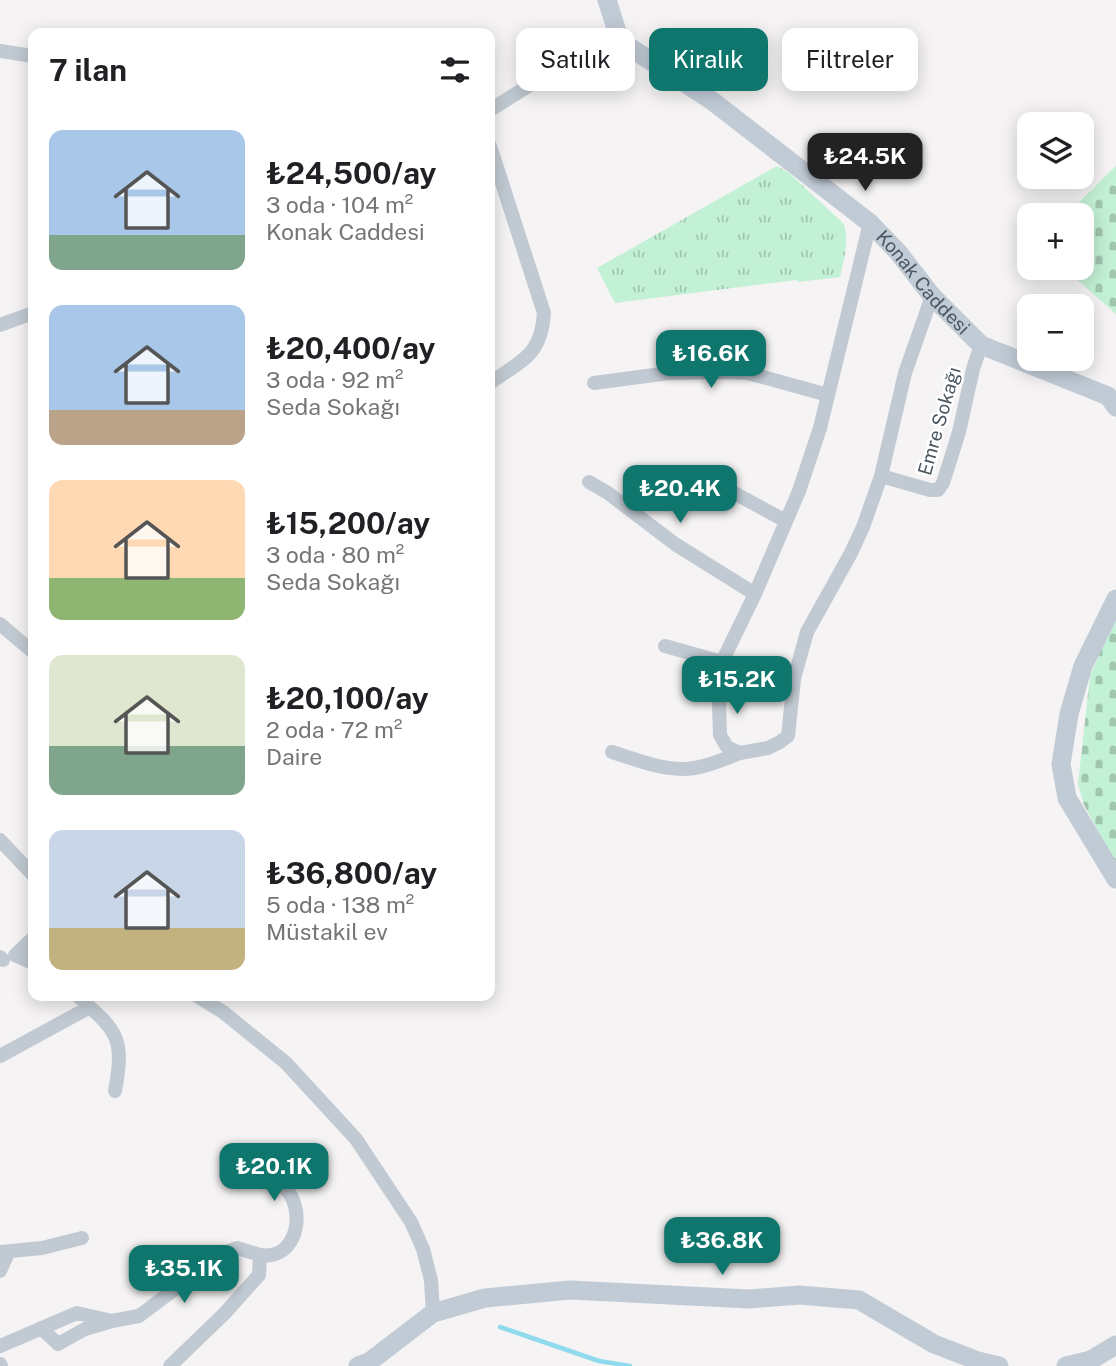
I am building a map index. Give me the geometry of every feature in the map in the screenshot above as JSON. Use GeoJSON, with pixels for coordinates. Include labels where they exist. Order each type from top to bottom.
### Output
{"type":"FeatureCollection","features":[{"type":"Feature","properties":{"kind":"street"},"geometry":{"type":"LineString","coordinates":[[607,0],[616,28]]}},
{"type":"Feature","properties":{"kind":"street"},"geometry":{"type":"LineString","coordinates":[[0,51],[28,55]]}},
{"type":"Feature","properties":{"kind":"street","name":"Konak Caddesi"},"geometry":{"type":"LineString","coordinates":[[635,51],[711,100],[870,223],[898,252],[932,296],[981,345],[1112,401]]}},
{"type":"Feature","properties":{"kind":"street"},"geometry":{"type":"LineString","coordinates":[[495,107],[520,91]]}},
{"type":"Feature","properties":{"kind":"street"},"geometry":{"type":"LineString","coordinates":[[495,161],[544,313],[543,330],[534,352],[495,379]]}},
{"type":"Feature","properties":{"kind":"street"},"geometry":{"type":"LineString","coordinates":[[740,753],[727,747],[720,734],[722,662],[786,521],[820,428],[870,223]]}},
{"type":"Feature","properties":{"kind":"street"},"geometry":{"type":"LineString","coordinates":[[612,752],[643,762],[681,769],[768,748],[788,736],[794,679],[807,632],[851,553],[881,476],[905,373],[932,296]]}},
{"type":"Feature","properties":{"kind":"street"},"geometry":{"type":"LineString","coordinates":[[0,325],[28,315]]}},
{"type":"Feature","properties":{"kind":"street","name":"Emre Sokağı"},"geometry":{"type":"LineString","coordinates":[[881,476],[930,490],[938,490],[943,484],[981,345]]}},
{"type":"Feature","properties":{"kind":"street"},"geometry":{"type":"LineString","coordinates":[[594,383],[669,373],[729,372],[748,373],[828,395]]}},
{"type":"Feature","properties":{"kind":"street"},"geometry":{"type":"LineString","coordinates":[[589,482],[608,493],[675,544],[755,594]]}},
{"type":"Feature","properties":{"kind":"street"},"geometry":{"type":"LineString","coordinates":[[720,486],[786,521]]}},
{"type":"Feature","properties":{"kind":"street"},"geometry":{"type":"LineString","coordinates":[[1116,599],[1083,666],[1069,714],[1061,764],[1067,798],[1116,879]]}},
{"type":"Feature","properties":{"kind":"street"},"geometry":{"type":"LineString","coordinates":[[1,626],[28,648]]}},
{"type":"Feature","properties":{"kind":"street"},"geometry":{"type":"LineString","coordinates":[[665,646],[722,662]]}},
{"type":"Feature","properties":{"kind":"street"},"geometry":{"type":"LineString","coordinates":[[0,840],[28,870]]}},
{"type":"Feature","properties":{"kind":"street"},"geometry":{"type":"LineString","coordinates":[[4,958],[28,941]]}},
{"type":"Feature","properties":{"kind":"street"},"geometry":{"type":"LineString","coordinates":[[4,958],[28,952]]}},
{"type":"Feature","properties":{"kind":"street"},"geometry":{"type":"LineString","coordinates":[[4,958],[28,962]]}},
{"type":"Feature","properties":{"kind":"street"},"geometry":{"type":"LineString","coordinates":[[83,1001],[105,1020],[115,1035],[120,1052],[115,1091]]}},
{"type":"Feature","properties":{"kind":"street"},"geometry":{"type":"LineString","coordinates":[[205,1001],[223,1012],[286,1063],[356,1139],[411,1222],[424,1249],[431,1280],[433,1313]]}},
{"type":"Feature","properties":{"kind":"street"},"geometry":{"type":"LineString","coordinates":[[2,1051],[90,1007]]}},
{"type":"Feature","properties":{"kind":"street"},"geometry":{"type":"LineString","coordinates":[[41,1328],[58,1344],[85,1329],[139,1315],[220,1255],[237,1248],[270,1257],[285,1250],[293,1238],[297,1216],[291,1196],[274,1179],[245,1160]]}},
{"type":"Feature","properties":{"kind":"street"},"geometry":{"type":"LineString","coordinates":[[0,1271],[4,1253],[42,1248],[82,1238]]}},
{"type":"Feature","properties":{"kind":"street"},"geometry":{"type":"LineString","coordinates":[[170,1366],[225,1313],[259,1275],[260,1255]]}},
{"type":"Feature","properties":{"kind":"street"},"geometry":{"type":"LineString","coordinates":[[358,1366],[369,1362],[433,1313],[485,1298],[570,1290],[749,1299],[799,1295],[859,1300],[933,1343],[978,1362],[999,1366]]}},
{"type":"Feature","properties":{"kind":"street"},"geometry":{"type":"LineString","coordinates":[[0,1346],[78,1313],[112,1321]]}},
{"type":"Feature","properties":{"kind":"street"},"geometry":{"type":"LineString","coordinates":[[1066,1366],[1091,1360],[1116,1345]]}},
{"type":"Feature","properties":{"kind":"green space"},"geometry":{"type":"Polygon","coordinates":[[[777,166],[789,173],[844,224],[846,244],[840,277],[615,303],[597,268],[777,166]]]}},
{"type":"Feature","properties":{"kind":"green space"},"geometry":{"type":"Polygon","coordinates":[[[1116,166],[1116,314],[1078,280],[1094,280],[1094,203],[1078,203],[1116,166]]]}},
{"type":"Feature","properties":{"kind":"green space"},"geometry":{"type":"Polygon","coordinates":[[[1116,615],[1116,864],[1084,805],[1078,784],[1090,676],[1116,615]]]}},
{"type":"Feature","properties":{"kind":"waterway"},"geometry":{"type":"LineString","coordinates":[[500,1327],[599,1361],[630,1366]]}}]}
